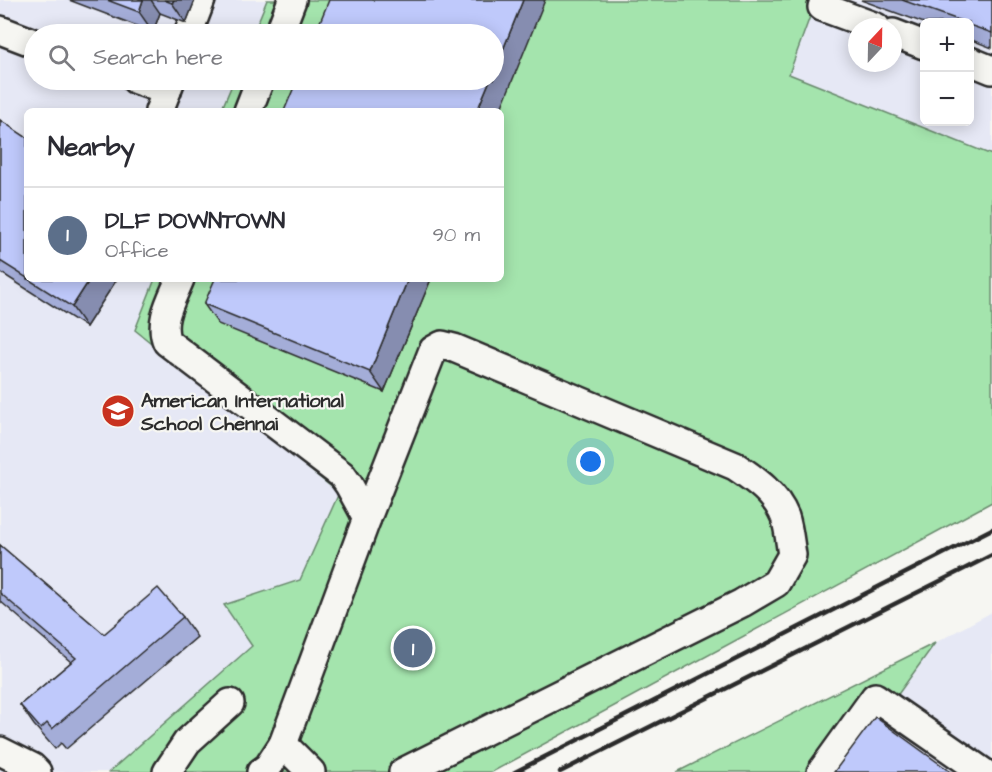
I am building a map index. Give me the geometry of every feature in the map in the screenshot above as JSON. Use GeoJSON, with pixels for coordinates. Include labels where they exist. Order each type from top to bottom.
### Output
{"type":"FeatureCollection","features":[{"type":"Feature","properties":{"kind":"lane"},"geometry":{"type":"LineString","coordinates":[[192,24],[201,0]]}},
{"type":"Feature","properties":{"kind":"lane"},"geometry":{"type":"LineString","coordinates":[[283,24],[292,0]]}},
{"type":"Feature","properties":{"kind":"lane"},"geometry":{"type":"LineString","coordinates":[[825,0],[822,7],[852,18]]}},
{"type":"Feature","properties":{"kind":"lane"},"geometry":{"type":"LineString","coordinates":[[0,30],[24,39]]}},
{"type":"Feature","properties":{"kind":"lane"},"geometry":{"type":"LineString","coordinates":[[902,36],[920,43]]}},
{"type":"Feature","properties":{"kind":"lane"},"geometry":{"type":"LineString","coordinates":[[974,63],[992,70]]}},
{"type":"Feature","properties":{"kind":"lane"},"geometry":{"type":"LineString","coordinates":[[249,108],[256,90]]}},
{"type":"Feature","properties":{"kind":"lane"},"geometry":{"type":"LineString","coordinates":[[179,282],[165,317],[163,333],[167,342],[342,475],[367,518]]}},
{"type":"Feature","properties":{"kind":"lane"},"geometry":{"type":"LineString","coordinates":[[261,772],[268,767],[283,744],[367,518],[433,350],[442,345],[454,348],[735,466],[757,480],[772,495],[784,517],[792,555],[776,583],[742,603],[403,772]]}},
{"type":"Feature","properties":{"kind":"lane"},"geometry":{"type":"LineString","coordinates":[[821,772],[875,697],[983,772]]}},
{"type":"Feature","properties":{"kind":"lane"},"geometry":{"type":"LineString","coordinates":[[167,772],[187,742],[230,703]]}},
{"type":"Feature","properties":{"kind":"lane"},"geometry":{"type":"LineString","coordinates":[[283,744],[311,772]]}},
{"type":"Feature","properties":{"kind":"lane"},"geometry":{"type":"LineString","coordinates":[[0,751],[32,767],[37,772]]}},
{"type":"Feature","properties":{"kind":"shaded area","name":"American International School Chennai"},"geometry":{"type":"Polygon","coordinates":[[[0,0],[267,0],[257,24],[24,24],[24,90],[230,90],[222,108],[24,108],[24,282],[154,282],[135,330],[339,492],[300,580],[225,605],[253,646],[109,772],[0,772],[0,0]]]}},
{"type":"Feature","properties":{"kind":"shaded area"},"geometry":{"type":"Polygon","coordinates":[[[816,0],[992,0],[992,155],[789,74],[816,0]]]}},
{"type":"Feature","properties":{"kind":"shaded area"},"geometry":{"type":"Polygon","coordinates":[[[992,612],[992,772],[842,772],[935,643],[992,612]]]}},
{"type":"Feature","properties":{"kind":"green space"},"geometry":{"type":"Polygon","coordinates":[[[267,0],[816,0],[789,74],[992,155],[992,502],[492,772],[109,772],[252,646],[224,605],[300,580],[339,493],[135,330],[154,282],[504,282],[504,108],[222,108],[230,90],[504,90],[504,24],[257,24],[267,0]]]}},
{"type":"Feature","properties":{"kind":"green space"},"geometry":{"type":"Polygon","coordinates":[[[935,643],[842,772],[677,772],[935,643]]]}},
{"type":"Feature","properties":{"kind":"building"},"geometry":{"type":"Polygon","coordinates":[[[107,0],[143,0],[139,12],[107,0]]]}},
{"type":"Feature","properties":{"kind":"building"},"geometry":{"type":"Polygon","coordinates":[[[329,0],[523,0],[504,47],[504,24],[319,24],[329,0]]]}},
{"type":"Feature","properties":{"kind":"building"},"geometry":{"type":"Polygon","coordinates":[[[902,0],[992,0],[992,33],[974,27],[974,18],[953,18],[902,0]]]}},
{"type":"Feature","properties":{"kind":"building"},"geometry":{"type":"Polygon","coordinates":[[[293,90],[486,90],[478,108],[285,108],[293,90]]]}},
{"type":"Feature","properties":{"kind":"building"},"geometry":{"type":"Polygon","coordinates":[[[0,120],[24,136],[24,276],[0,261],[0,120]]]}},
{"type":"Feature","properties":{"kind":"building"},"geometry":{"type":"Polygon","coordinates":[[[33,282],[88,282],[72,307],[33,282]]]}},
{"type":"Feature","properties":{"kind":"building"},"geometry":{"type":"Polygon","coordinates":[[[214,282],[407,282],[370,372],[204,304],[214,282]]]}},
{"type":"Feature","properties":{"kind":"building"},"geometry":{"type":"Polygon","coordinates":[[[0,545],[104,634],[158,588],[183,617],[52,729],[47,723],[41,729],[20,705],[76,658],[0,593],[0,545]]]}},
{"type":"Feature","properties":{"kind":"building"},"geometry":{"type":"Polygon","coordinates":[[[875,717],[951,772],[834,772],[875,717]]]}},
{"type":"Feature","properties":{"kind":"railway"},"geometry":{"type":"LineString","coordinates":[[515,772],[992,529]]}},
{"type":"Feature","properties":{"kind":"railway"},"geometry":{"type":"LineString","coordinates":[[560,772],[992,555]]}},
{"type":"Feature","properties":{"kind":"place","name":"American International School Chennai"},"geometry":{"type":"Point","coordinates":[118,411]}},
{"type":"Feature","properties":{"kind":"place","name":"DLF DOWNTOWN"},"geometry":{"type":"Point","coordinates":[413,648]}}]}
